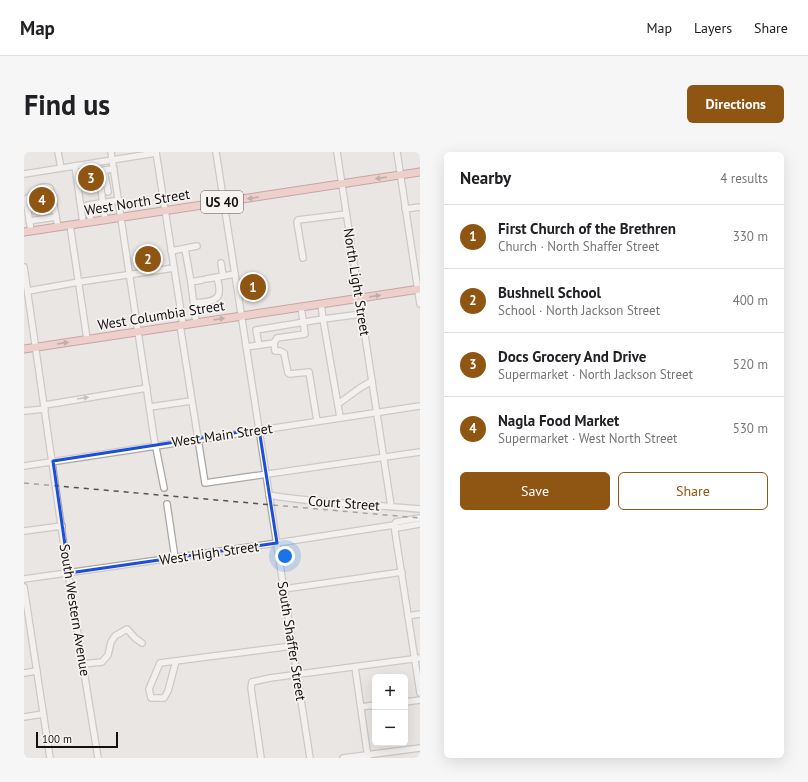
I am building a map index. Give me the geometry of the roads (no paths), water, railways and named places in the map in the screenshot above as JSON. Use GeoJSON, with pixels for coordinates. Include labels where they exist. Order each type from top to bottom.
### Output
{"type":"FeatureCollection","features":[{"type":"Feature","properties":{"kind":"main road","name":"West North Street"},"geometry":{"type":"LineString","coordinates":[[27,232],[420,172]]}},
{"type":"Feature","properties":{"kind":"main road","name":"West Columbia Street"},"geometry":{"type":"LineString","coordinates":[[24,349],[419,289]]}},
{"type":"Feature","properties":{"kind":"street"},"geometry":{"type":"LineString","coordinates":[[58,152],[61,168]]}},
{"type":"Feature","properties":{"kind":"street"},"geometry":{"type":"LineString","coordinates":[[111,152],[147,388],[164,488]]}},
{"type":"Feature","properties":{"kind":"street","name":"South Shaffer Street"},"geometry":{"type":"LineString","coordinates":[[216,152],[310,758]]}},
{"type":"Feature","properties":{"kind":"street","name":"North Light Street"},"geometry":{"type":"LineString","coordinates":[[337,152],[391,506]]}},
{"type":"Feature","properties":{"kind":"street"},"geometry":{"type":"LineString","coordinates":[[397,152],[419,289],[420,304]]}},
{"type":"Feature","properties":{"kind":"street"},"geometry":{"type":"LineString","coordinates":[[24,174],[74,166],[99,164],[156,153],[174,268],[191,401],[205,483],[420,452]]}},
{"type":"Feature","properties":{"kind":"street"},"geometry":{"type":"LineString","coordinates":[[99,164],[104,170],[108,192]]}},
{"type":"Feature","properties":{"kind":"street"},"geometry":{"type":"LineString","coordinates":[[74,166],[83,223]]}},
{"type":"Feature","properties":{"kind":"street"},"geometry":{"type":"LineString","coordinates":[[104,170],[114,169]]}},
{"type":"Feature","properties":{"kind":"street"},"geometry":{"type":"LineString","coordinates":[[100,181],[106,220]]}},
{"type":"Feature","properties":{"kind":"street"},"geometry":{"type":"LineString","coordinates":[[27,232],[29,221],[27,206],[30,204],[26,199],[37,189],[47,187],[50,188],[52,194],[58,227]]}},
{"type":"Feature","properties":{"kind":"street"},"geometry":{"type":"LineString","coordinates":[[91,222],[88,205],[118,200]]}},
{"type":"Feature","properties":{"kind":"street"},"geometry":{"type":"LineString","coordinates":[[405,209],[420,206]]}},
{"type":"Feature","properties":{"kind":"street"},"geometry":{"type":"LineString","coordinates":[[303,258],[297,222],[298,220],[346,214]]}},
{"type":"Feature","properties":{"kind":"street"},"geometry":{"type":"LineString","coordinates":[[29,221],[56,216]]}},
{"type":"Feature","properties":{"kind":"street"},"geometry":{"type":"LineString","coordinates":[[70,225],[87,339]]}},
{"type":"Feature","properties":{"kind":"street"},"geometry":{"type":"LineString","coordinates":[[171,251],[197,246]]}},
{"type":"Feature","properties":{"kind":"street"},"geometry":{"type":"LineString","coordinates":[[185,248],[196,323]]}},
{"type":"Feature","properties":{"kind":"street"},"geometry":{"type":"LineString","coordinates":[[221,263],[224,276]]}},
{"type":"Feature","properties":{"kind":"street","name":"South Western Avenue"},"geometry":{"type":"LineString","coordinates":[[24,267],[26,289],[98,758]]}},
{"type":"Feature","properties":{"kind":"street"},"geometry":{"type":"LineString","coordinates":[[26,289],[174,268]]}},
{"type":"Feature","properties":{"kind":"street"},"geometry":{"type":"LineString","coordinates":[[191,282],[235,274]]}},
{"type":"Feature","properties":{"kind":"street"},"geometry":{"type":"LineString","coordinates":[[194,303],[214,300],[217,298],[219,294],[217,277]]}},
{"type":"Feature","properties":{"kind":"street"},"geometry":{"type":"LineString","coordinates":[[321,304],[340,417]]}},
{"type":"Feature","properties":{"kind":"street"},"geometry":{"type":"LineString","coordinates":[[301,307],[305,334],[277,338],[274,343],[275,351],[284,353],[288,373],[310,372],[317,421]]}},
{"type":"Feature","properties":{"kind":"street"},"geometry":{"type":"LineString","coordinates":[[258,345],[256,330],[362,314]]}},
{"type":"Feature","properties":{"kind":"street"},"geometry":{"type":"LineString","coordinates":[[246,347],[274,343]]}},
{"type":"Feature","properties":{"kind":"street"},"geometry":{"type":"LineString","coordinates":[[338,404],[372,381]]}},
{"type":"Feature","properties":{"kind":"street"},"geometry":{"type":"LineString","coordinates":[[24,411],[147,388]]}},
{"type":"Feature","properties":{"kind":"street"},"geometry":{"type":"LineString","coordinates":[[150,407],[191,401]]}},
{"type":"Feature","properties":{"kind":"street","name":"West Main Street"},"geometry":{"type":"LineString","coordinates":[[24,466],[198,438],[420,406]]}},
{"type":"Feature","properties":{"kind":"street","name":"Court Street"},"geometry":{"type":"LineString","coordinates":[[269,495],[291,499],[420,509]]}},
{"type":"Feature","properties":{"kind":"street"},"geometry":{"type":"LineString","coordinates":[[167,504],[175,558]]}},
{"type":"Feature","properties":{"kind":"street","name":"West High Street"},"geometry":{"type":"LineString","coordinates":[[24,579],[394,525],[396,522],[420,518]]}},
{"type":"Feature","properties":{"kind":"street","name":"West High Street"},"geometry":{"type":"LineString","coordinates":[[394,525],[397,528],[420,524]]}},
{"type":"Feature","properties":{"kind":"street"},"geometry":{"type":"LineString","coordinates":[[394,525],[408,616],[417,659],[420,693]]}},
{"type":"Feature","properties":{"kind":"street"},"geometry":{"type":"LineString","coordinates":[[24,531],[62,526]]}},
{"type":"Feature","properties":{"kind":"street"},"geometry":{"type":"LineString","coordinates":[[284,589],[402,572]]}},
{"type":"Feature","properties":{"kind":"street"},"geometry":{"type":"LineString","coordinates":[[24,587],[50,758]]}},
{"type":"Feature","properties":{"kind":"street"},"geometry":{"type":"LineString","coordinates":[[408,616],[420,614]]}},
{"type":"Feature","properties":{"kind":"street"},"geometry":{"type":"LineString","coordinates":[[83,664],[102,662],[108,655],[111,642],[115,636],[127,629],[142,643]]}},
{"type":"Feature","properties":{"kind":"street"},"geometry":{"type":"LineString","coordinates":[[176,661],[168,691],[164,698],[151,698],[149,689],[160,663],[292,646]]}},
{"type":"Feature","properties":{"kind":"street"},"geometry":{"type":"LineString","coordinates":[[261,758],[251,684],[256,680],[417,659]]}},
{"type":"Feature","properties":{"kind":"street"},"geometry":{"type":"LineString","coordinates":[[355,667],[368,756]]}},
{"type":"Feature","properties":{"kind":"street"},"geometry":{"type":"LineString","coordinates":[[24,673],[37,671]]}},
{"type":"Feature","properties":{"kind":"street"},"geometry":{"type":"LineString","coordinates":[[408,702],[420,700]]}},
{"type":"Feature","properties":{"kind":"street"},"geometry":{"type":"LineString","coordinates":[[361,707],[372,705]]}},
{"type":"Feature","properties":{"kind":"street"},"geometry":{"type":"LineString","coordinates":[[24,717],[43,714]]}},
{"type":"Feature","properties":{"kind":"street"},"geometry":{"type":"LineString","coordinates":[[343,758],[368,756],[420,748]]}},
{"type":"Feature","properties":{"kind":"tunnel"},"geometry":{"type":"LineString","coordinates":[[97,167],[100,181]]}},
{"type":"Feature","properties":{"kind":"tunnel"},"geometry":{"type":"LineString","coordinates":[[31,213],[53,209]]}},
{"type":"Feature","properties":{"kind":"railway"},"geometry":{"type":"LineString","coordinates":[[24,483],[420,518]]}},
{"type":"Feature","properties":{"kind":"place","name":"Docs Grocery And Drive"},"geometry":{"type":"Point","coordinates":[91,178]}},
{"type":"Feature","properties":{"kind":"place","name":"Nagla Food Market"},"geometry":{"type":"Point","coordinates":[42,200]}},
{"type":"Feature","properties":{"kind":"place","name":"Bushnell School"},"geometry":{"type":"Point","coordinates":[148,259]}},
{"type":"Feature","properties":{"kind":"place","name":"First Church of the Brethren"},"geometry":{"type":"Point","coordinates":[253,287]}}]}
